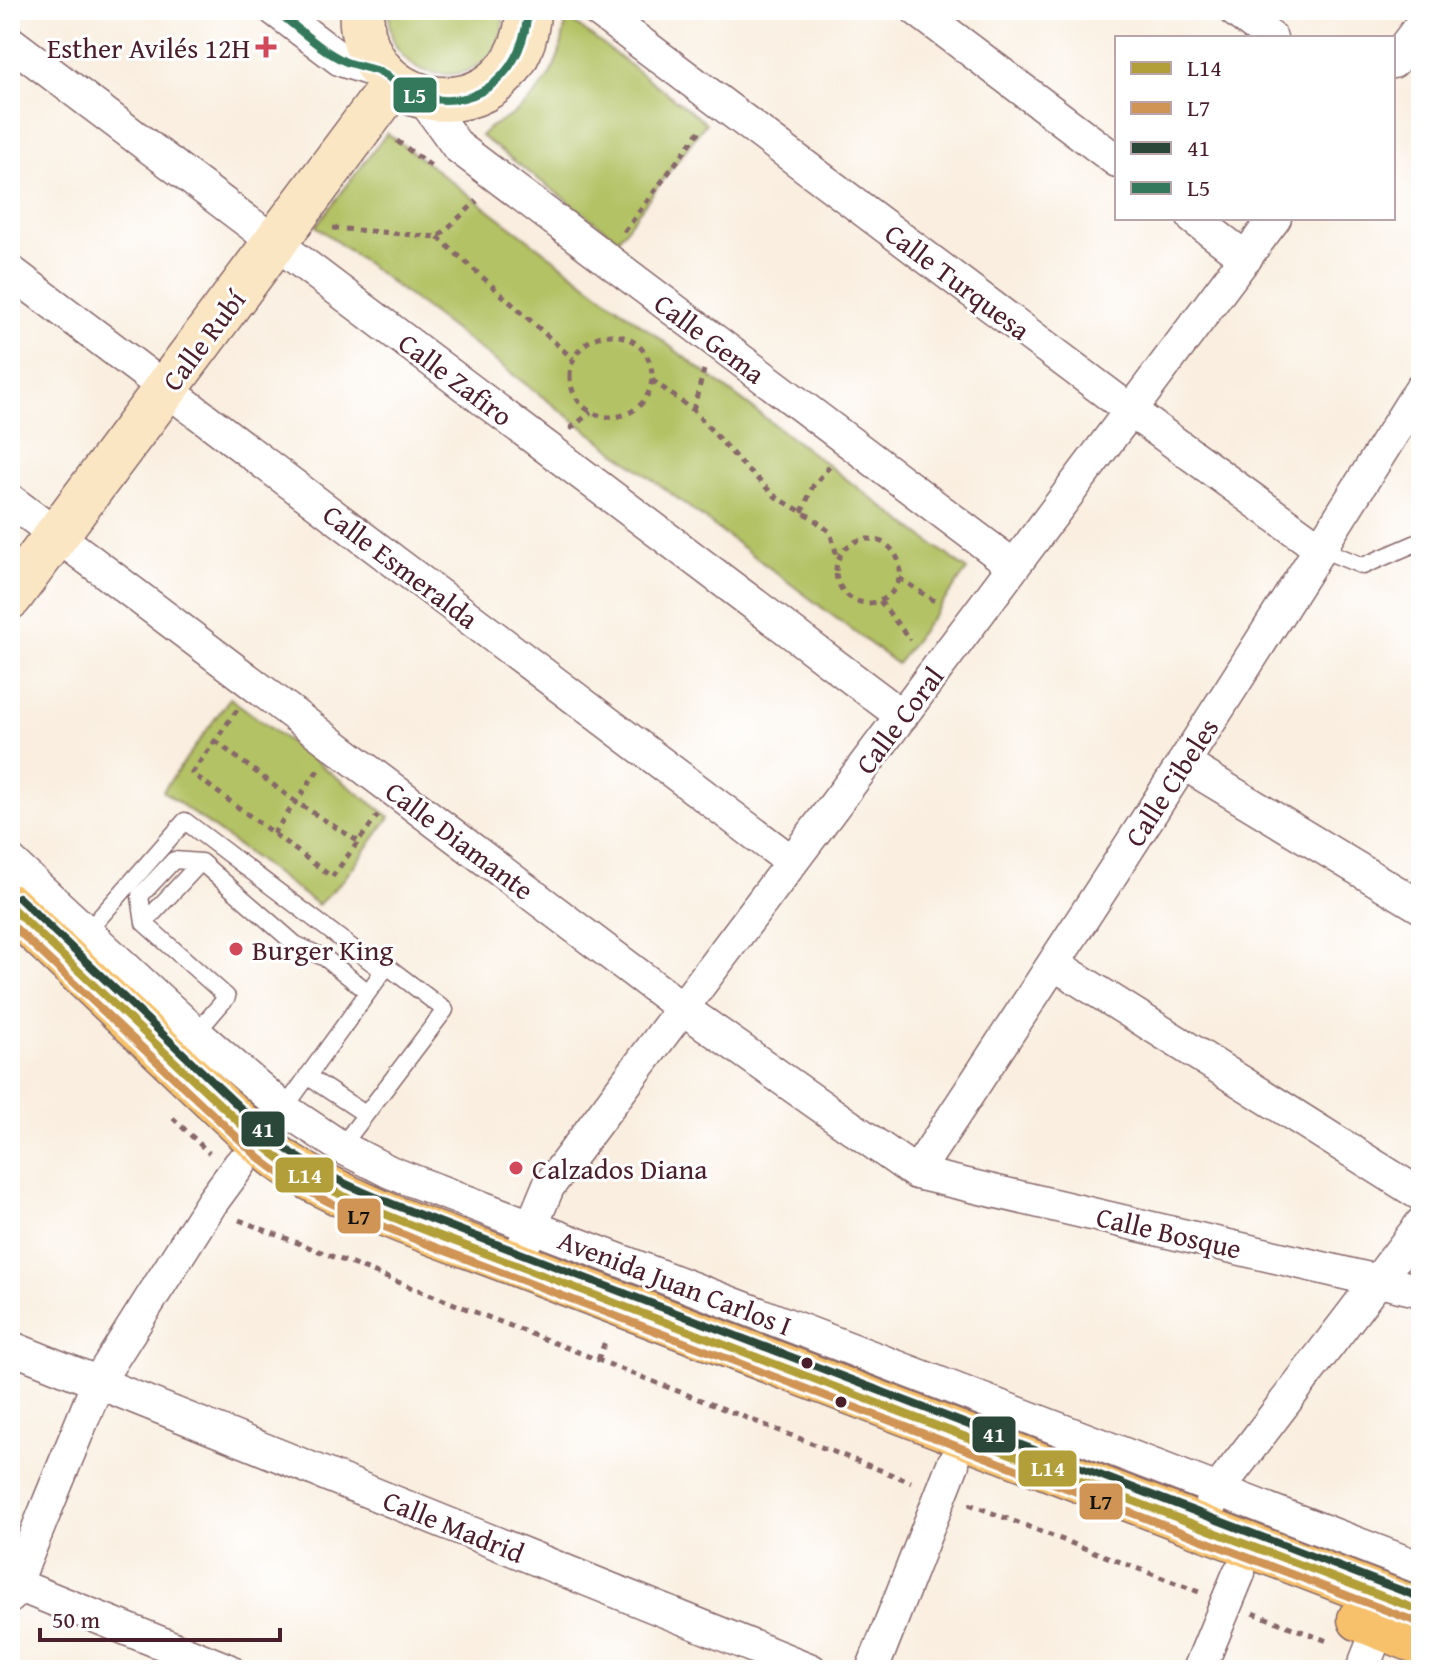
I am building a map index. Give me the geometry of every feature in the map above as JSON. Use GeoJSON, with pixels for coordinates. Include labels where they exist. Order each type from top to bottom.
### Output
{"type":"FeatureCollection","features":[{"type":"Feature","properties":{"kind":"main road"},"geometry":{"type":"LineString","coordinates":[[362,10],[363,34],[371,56],[400,84],[446,100],[477,93],[499,79],[522,48],[528,10]]}},
{"type":"Feature","properties":{"kind":"main road","name":"Calle Rubí"},"geometry":{"type":"LineString","coordinates":[[10,597],[276,243],[400,84]]}},
{"type":"Feature","properties":{"kind":"main road","name":"Avenida Juan Carlos I"},"geometry":{"type":"LineString","coordinates":[[10,906],[75,945],[184,1047],[283,1161],[327,1187],[443,1235],[517,1260],[953,1464],[1209,1509],[1421,1611]]}},
{"type":"Feature","properties":{"kind":"main road","name":"Avenida Juan Carlos I"},"geometry":{"type":"LineString","coordinates":[[10,943],[261,1139],[266,1184],[313,1213],[362,1236],[517,1260],[953,1464],[1370,1651],[1421,1643]]}},
{"type":"Feature","properties":{"kind":"street"},"geometry":{"type":"LineString","coordinates":[[275,10],[341,60],[400,84]]}},
{"type":"Feature","properties":{"kind":"street","name":"Calle Turquesa"},"geometry":{"type":"LineString","coordinates":[[597,10],[1131,411],[1321,549]]}},
{"type":"Feature","properties":{"kind":"street"},"geometry":{"type":"LineString","coordinates":[[917,10],[1115,159]]}},
{"type":"Feature","properties":{"kind":"street"},"geometry":{"type":"LineString","coordinates":[[1234,10],[1268,36]]}},
{"type":"Feature","properties":{"kind":"street"},"geometry":{"type":"LineString","coordinates":[[1395,59],[1421,25]]}},
{"type":"Feature","properties":{"kind":"street","name":"Calle Zafiro"},"geometry":{"type":"LineString","coordinates":[[10,42],[902,716]]}},
{"type":"Feature","properties":{"kind":"street","name":"Calle Gema"},"geometry":{"type":"LineString","coordinates":[[400,84],[458,147],[1014,566]]}},
{"type":"Feature","properties":{"kind":"street"},"geometry":{"type":"LineString","coordinates":[[1196,220],[1246,258]]}},
{"type":"Feature","properties":{"kind":"street","name":"Calle Coral"},"geometry":{"type":"LineString","coordinates":[[517,1260],[548,1187],[1274,220]]}},
{"type":"Feature","properties":{"kind":"street","name":"Calle Esmeralda"},"geometry":{"type":"LineString","coordinates":[[10,271],[792,862]]}},
{"type":"Feature","properties":{"kind":"street","name":"Calle Cibeles"},"geometry":{"type":"LineString","coordinates":[[916,1173],[1321,549],[1421,388]]}},
{"type":"Feature","properties":{"kind":"street","name":"Calle Diamante"},"geometry":{"type":"LineString","coordinates":[[10,500],[682,1008],[916,1173]]}},
{"type":"Feature","properties":{"kind":"street"},"geometry":{"type":"LineString","coordinates":[[1183,763],[1421,907]]}},
{"type":"Feature","properties":{"kind":"street","name":"Avenida Juan Carlos I"},"geometry":{"type":"LineString","coordinates":[[10,861],[75,945]]}},
{"type":"Feature","properties":{"kind":"street"},"geometry":{"type":"LineString","coordinates":[[1054,964],[1421,1195]]}},
{"type":"Feature","properties":{"kind":"street"},"geometry":{"type":"LineString","coordinates":[[228,1670],[13,1590],[98,1382],[212,1202],[261,1139]]}},
{"type":"Feature","properties":{"kind":"street","name":"Avenida Juan Carlos I"},"geometry":{"type":"LineString","coordinates":[[261,1139],[341,1147],[390,1172],[493,1212],[517,1260],[568,1241],[1209,1509],[1421,1568]]}},
{"type":"Feature","properties":{"kind":"street","name":"Calle Bosque"},"geometry":{"type":"LineString","coordinates":[[916,1173],[1421,1291]]}},
{"type":"Feature","properties":{"kind":"street"},"geometry":{"type":"LineString","coordinates":[[443,1235],[493,1212]]}},
{"type":"Feature","properties":{"kind":"street"},"geometry":{"type":"LineString","coordinates":[[1209,1509],[1421,1224]]}},
{"type":"Feature","properties":{"kind":"street"},"geometry":{"type":"LineString","coordinates":[[568,1241],[587,1291]]}},
{"type":"Feature","properties":{"kind":"street","name":"Calle Madrid"},"geometry":{"type":"LineString","coordinates":[[10,1347],[746,1658],[811,1670]]}},
{"type":"Feature","properties":{"kind":"street"},"geometry":{"type":"LineString","coordinates":[[872,1670],[953,1464]]}},
{"type":"Feature","properties":{"kind":"street"},"geometry":{"type":"LineString","coordinates":[[1199,1670],[1233,1588]]}},
{"type":"Feature","properties":{"kind":"lane"},"geometry":{"type":"LineString","coordinates":[[1321,549],[1363,566],[1421,541]]}},
{"type":"Feature","properties":{"kind":"lane"},"geometry":{"type":"LineString","coordinates":[[75,945],[185,821],[383,971]]}},
{"type":"Feature","properties":{"kind":"lane"},"geometry":{"type":"LineString","coordinates":[[184,1047],[227,997],[144,923],[201,862],[295,944],[325,958],[368,992]]}},
{"type":"Feature","properties":{"kind":"lane"},"geometry":{"type":"LineString","coordinates":[[261,1139],[387,966],[445,1010],[341,1147]]}},
{"type":"Feature","properties":{"kind":"lane"},"geometry":{"type":"LineString","coordinates":[[307,1076],[365,1114]]}},
{"type":"Feature","properties":{"kind":"path"},"geometry":{"type":"LineString","coordinates":[[618,239],[706,123]]}},
{"type":"Feature","properties":{"kind":"path"},"geometry":{"type":"LineString","coordinates":[[438,237],[477,201],[495,175]]}},
{"type":"Feature","properties":{"kind":"path"},"geometry":{"type":"LineString","coordinates":[[332,228],[438,237],[573,359]]}},
{"type":"Feature","properties":{"kind":"path"},"geometry":{"type":"LineString","coordinates":[[608,334],[628,338],[640,346],[652,370],[648,394],[628,413],[614,417],[591,412],[579,403],[571,388],[573,359],[581,347],[594,338],[608,334]]}},
{"type":"Feature","properties":{"kind":"path"},"geometry":{"type":"LineString","coordinates":[[652,380],[693,410],[776,497],[830,532],[838,559]]}},
{"type":"Feature","properties":{"kind":"path"},"geometry":{"type":"LineString","coordinates":[[802,512],[813,486],[830,466]]}},
{"type":"Feature","properties":{"kind":"path"},"geometry":{"type":"LineString","coordinates":[[863,539],[876,540],[894,552],[900,567],[899,578],[895,589],[880,601],[861,603],[850,599],[842,591],[835,570],[844,550],[853,543],[863,539]]}},
{"type":"Feature","properties":{"kind":"path"},"geometry":{"type":"LineString","coordinates":[[899,578],[936,602]]}},
{"type":"Feature","properties":{"kind":"path"},"geometry":{"type":"LineString","coordinates":[[880,601],[910,640]]}},
{"type":"Feature","properties":{"kind":"path"},"geometry":{"type":"LineString","coordinates":[[256,684],[192,773],[332,877],[395,792]]}},
{"type":"Feature","properties":{"kind":"path"},"geometry":{"type":"LineString","coordinates":[[215,741],[296,802],[359,842]]}},
{"type":"Feature","properties":{"kind":"path"},"geometry":{"type":"LineString","coordinates":[[273,834],[335,746]]}},
{"type":"Feature","properties":{"kind":"path"},"geometry":{"type":"LineString","coordinates":[[165,1109],[220,1163],[204,1194],[226,1215],[953,1464],[1370,1651]]}},
{"type":"Feature","properties":{"kind":"green space"},"geometry":{"type":"Polygon","coordinates":[[[390,10],[503,10],[499,38],[487,59],[468,70],[445,74],[423,70],[405,58],[393,38],[390,10]]]}},
{"type":"Feature","properties":{"kind":"green space"},"geometry":{"type":"Polygon","coordinates":[[[569,19],[706,123],[618,239],[481,136],[523,107],[544,84],[561,49],[569,19]]]}},
{"type":"Feature","properties":{"kind":"green space"},"geometry":{"type":"Polygon","coordinates":[[[387,133],[967,570],[897,664],[316,226],[387,133]]]}},
{"type":"Feature","properties":{"kind":"green space"},"geometry":{"type":"Polygon","coordinates":[[[230,698],[390,817],[344,879],[318,905],[163,791],[230,698]]]}},
{"type":"Feature","properties":{"kind":"transit line","name":"L5"},"geometry":{"type":"LineString","coordinates":[[275,10],[335,56],[380,72],[416,95],[443,100],[481,92],[496,81],[518,51],[528,10]]}},
{"type":"Feature","properties":{"kind":"transit line","name":"41"},"geometry":{"type":"LineString","coordinates":[[18,897],[272,1138],[309,1164],[348,1185],[1421,1598]]}},
{"type":"Feature","properties":{"kind":"transit line","name":"L14"},"geometry":{"type":"LineString","coordinates":[[10,906],[265,1147],[302,1173],[342,1195],[427,1231],[1421,1611]]}},
{"type":"Feature","properties":{"kind":"transit line","name":"L7"},"geometry":{"type":"LineString","coordinates":[[10,923],[257,1156],[295,1183],[336,1205],[422,1242],[1417,1622]]}},
{"type":"Feature","properties":{"kind":"place","name":"Esther Avilés 12H"},"geometry":{"type":"Point","coordinates":[266,47]}},
{"type":"Feature","properties":{"kind":"place","name":"Burger King"},"geometry":{"type":"Point","coordinates":[236,949]}},
{"type":"Feature","properties":{"kind":"place","name":"Calzados Diana"},"geometry":{"type":"Point","coordinates":[516,1168]}}]}
